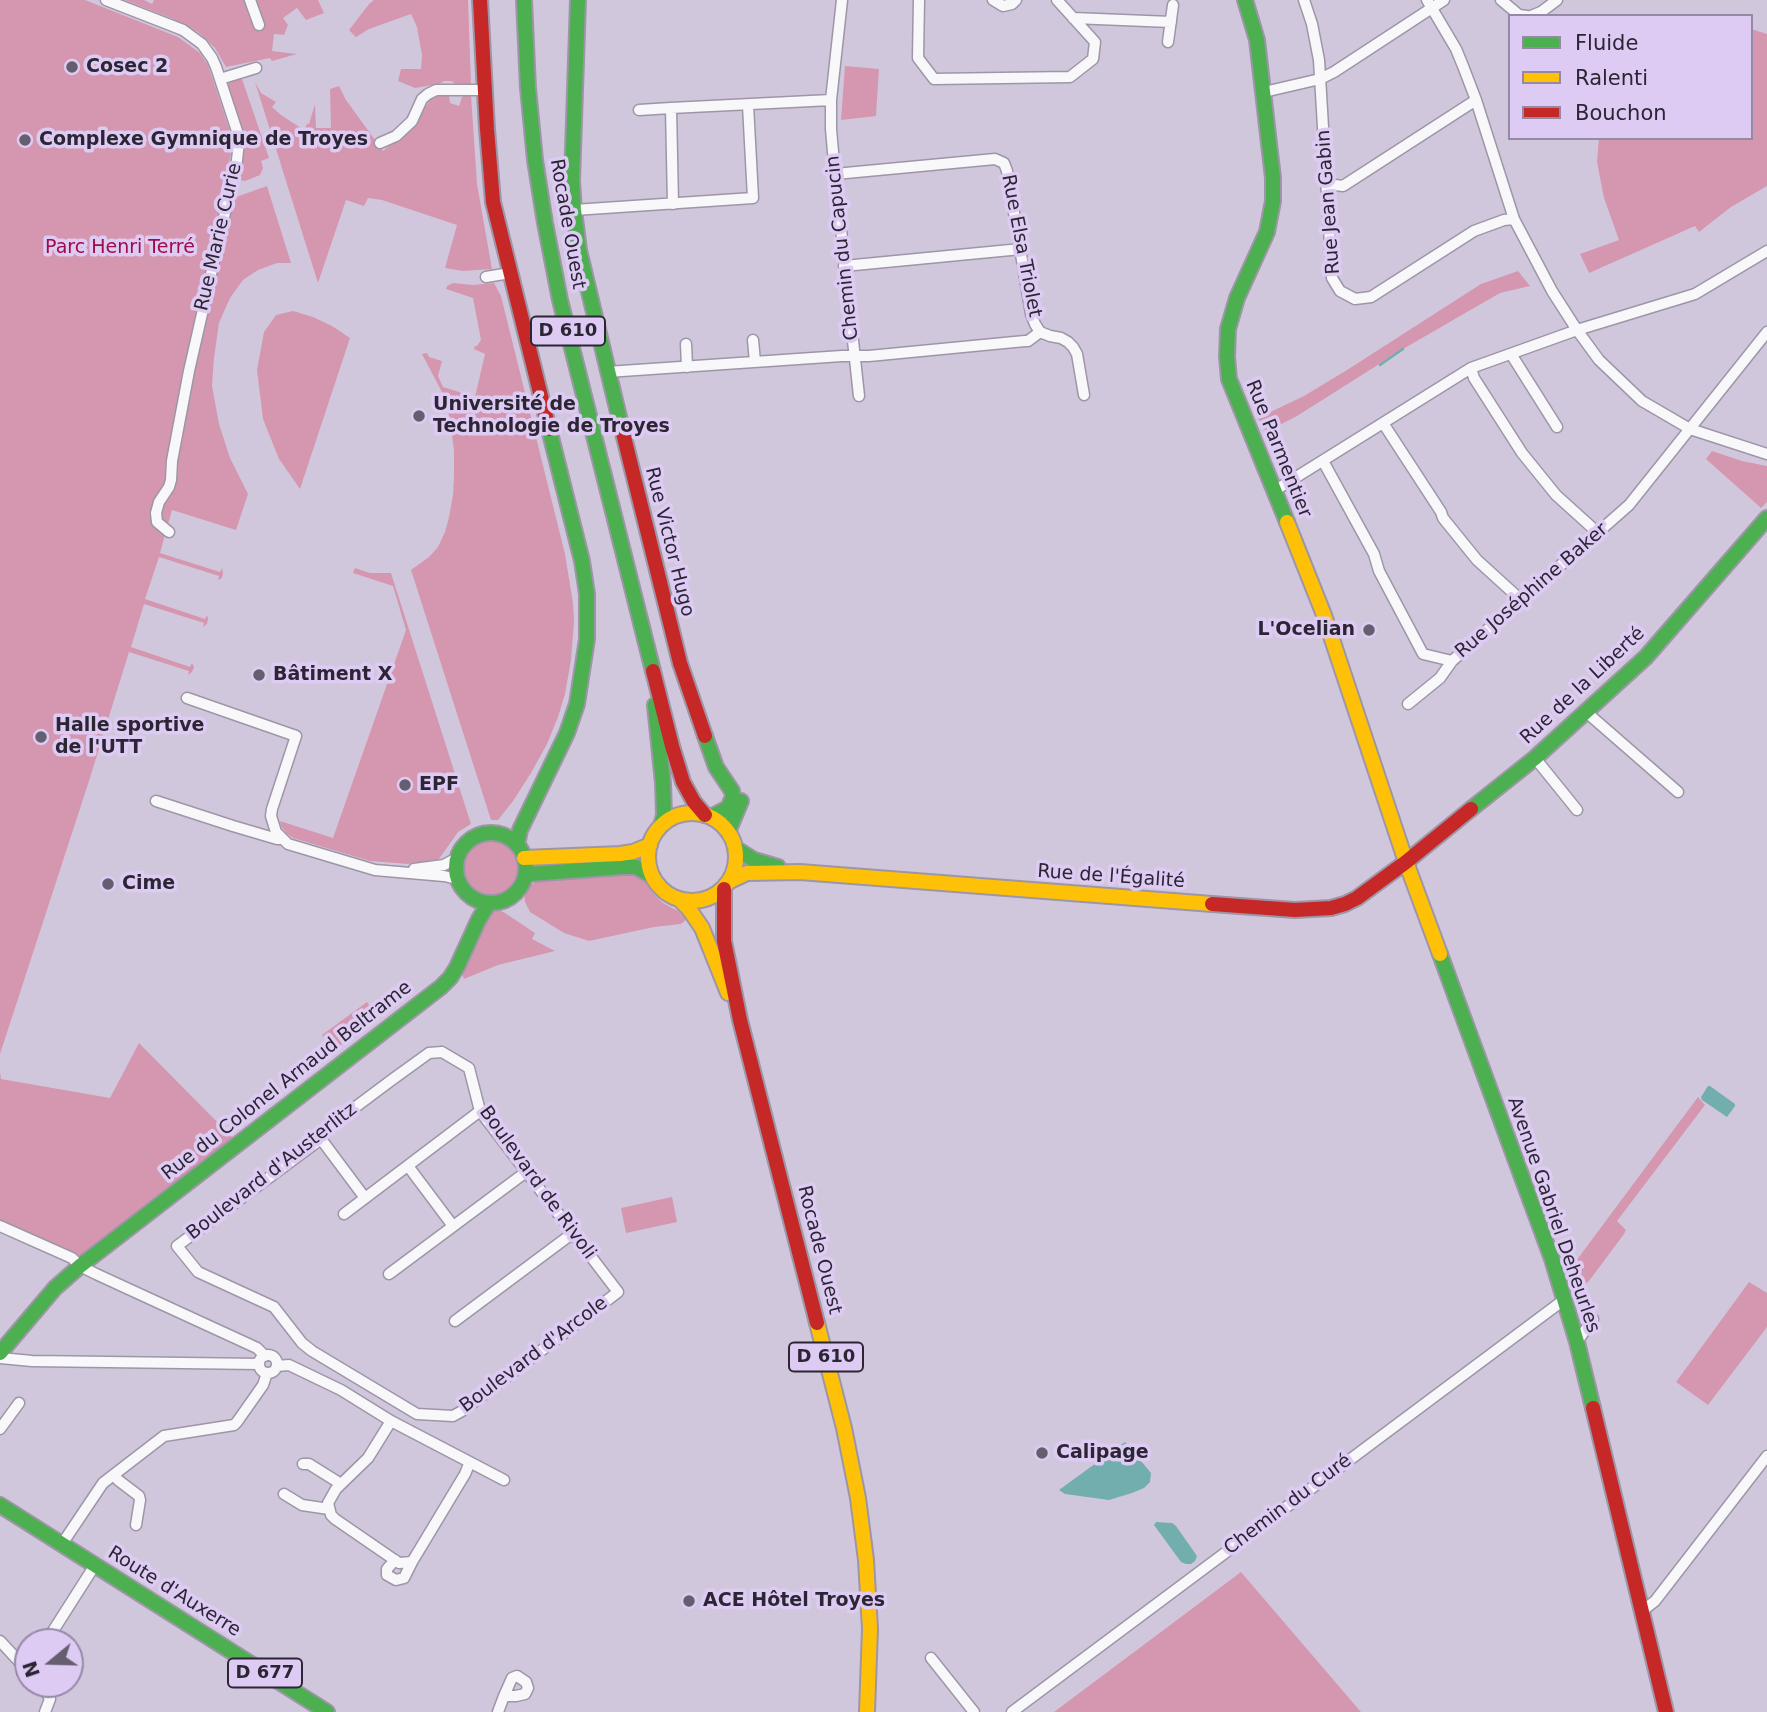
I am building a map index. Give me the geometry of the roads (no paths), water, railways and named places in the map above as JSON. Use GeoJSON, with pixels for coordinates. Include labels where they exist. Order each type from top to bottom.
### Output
{"type":"FeatureCollection","features":[{"type":"Feature","properties":{"kind":"street","name":"Rue Marie Curie"},"geometry":{"type":"LineString","coordinates":[[106,0],[191,34],[207,50],[220,79],[238,134],[239,151],[189,371],[172,461],[171,480],[156,513],[157,522],[169,532]]}},
{"type":"Feature","properties":{"kind":"street"},"geometry":{"type":"LineString","coordinates":[[250,0],[258,25]]}},
{"type":"Feature","properties":{"kind":"street"},"geometry":{"type":"LineString","coordinates":[[480,0],[486,129],[493,202],[582,561],[587,593],[587,639],[577,704],[568,733],[520,830],[521,851],[526,871],[518,891],[510,898],[489,904],[471,897],[457,879],[457,858],[465,845],[477,836],[492,833],[509,838],[521,851],[620,854],[634,852],[650,845]]}},
{"type":"Feature","properties":{"kind":"street","name":"Rocade Ouest"},"geometry":{"type":"LineString","coordinates":[[524,0],[534,148],[550,249],[587,411],[672,747],[683,782],[694,802],[708,816]]}},
{"type":"Feature","properties":{"kind":"street","name":"Rue Victor Hugo"},"geometry":{"type":"LineString","coordinates":[[578,0],[572,181],[574,210],[586,283],[673,639],[716,767],[733,791],[728,808],[708,816]]}},
{"type":"Feature","properties":{"kind":"street","name":"Chemin du Capucin"},"geometry":{"type":"LineString","coordinates":[[842,0],[831,100],[835,174],[859,396]]}},
{"type":"Feature","properties":{"kind":"street"},"geometry":{"type":"LineString","coordinates":[[919,0],[918,58],[934,79],[1070,77],[1093,59],[1097,19]]}},
{"type":"Feature","properties":{"kind":"street"},"geometry":{"type":"LineString","coordinates":[[993,0],[1003,6],[1016,0]]}},
{"type":"Feature","properties":{"kind":"street"},"geometry":{"type":"LineString","coordinates":[[1057,0],[1096,42]]}},
{"type":"Feature","properties":{"kind":"street","name":"Rue Parmentier"},"geometry":{"type":"LineString","coordinates":[[1245,0],[1257,40],[1273,178],[1271,217],[1267,232],[1237,298],[1228,329],[1229,379],[1324,615],[1406,862]]}},
{"type":"Feature","properties":{"kind":"street","name":"Rue Jean Gabin"},"geometry":{"type":"LineString","coordinates":[[1304,0],[1319,60],[1332,278],[1340,291],[1355,299],[1371,297],[1474,231],[1514,219]]}},
{"type":"Feature","properties":{"kind":"street"},"geometry":{"type":"LineString","coordinates":[[1264,92],[1320,79],[1334,72],[1430,4],[1444,0]]}},
{"type":"Feature","properties":{"kind":"street"},"geometry":{"type":"LineString","coordinates":[[1501,0],[1518,14]]}},
{"type":"Feature","properties":{"kind":"street"},"geometry":{"type":"LineString","coordinates":[[1535,14],[1558,0]]}},
{"type":"Feature","properties":{"kind":"street"},"geometry":{"type":"LineString","coordinates":[[1430,4],[1456,49],[1476,100],[1514,219],[1552,291],[1599,360],[1642,401],[1690,429],[1767,454]]}},
{"type":"Feature","properties":{"kind":"street"},"geometry":{"type":"LineString","coordinates":[[1168,43],[1173,5]]}},
{"type":"Feature","properties":{"kind":"street"},"geometry":{"type":"LineString","coordinates":[[1073,18],[1171,22]]}},
{"type":"Feature","properties":{"kind":"street"},"geometry":{"type":"LineString","coordinates":[[220,79],[256,68]]}},
{"type":"Feature","properties":{"kind":"street"},"geometry":{"type":"LineString","coordinates":[[380,144],[396,136],[412,121],[422,99],[428,94],[436,90],[484,90]]}},
{"type":"Feature","properties":{"kind":"street"},"geometry":{"type":"LineString","coordinates":[[639,110],[831,100]]}},
{"type":"Feature","properties":{"kind":"street"},"geometry":{"type":"LineString","coordinates":[[1327,184],[1343,186],[1476,100]]}},
{"type":"Feature","properties":{"kind":"street"},"geometry":{"type":"LineString","coordinates":[[574,210],[753,198],[748,104]]}},
{"type":"Feature","properties":{"kind":"street"},"geometry":{"type":"LineString","coordinates":[[671,108],[673,204]]}},
{"type":"Feature","properties":{"kind":"street","name":"Rue Elsa Triolet"},"geometry":{"type":"LineString","coordinates":[[835,174],[1006,159],[1031,314],[1040,332],[1061,338],[1073,347],[1077,354],[1084,395]]}},
{"type":"Feature","properties":{"kind":"street"},"geometry":{"type":"LineString","coordinates":[[845,265],[1021,249]]}},
{"type":"Feature","properties":{"kind":"street"},"geometry":{"type":"LineString","coordinates":[[1274,491],[1471,368],[1577,330],[1695,294],[1767,251]]}},
{"type":"Feature","properties":{"kind":"street"},"geometry":{"type":"LineString","coordinates":[[486,277],[510,273]]}},
{"type":"Feature","properties":{"kind":"street","name":"Rue Elsa Triolet"},"geometry":{"type":"LineString","coordinates":[[607,372],[854,356],[1028,341],[1040,332]]}},
{"type":"Feature","properties":{"kind":"street","name":"Rue Joséphine Baker"},"geometry":{"type":"LineString","coordinates":[[1323,461],[1374,554],[1379,571],[1423,654],[1452,661],[1629,506],[1767,332]]}},
{"type":"Feature","properties":{"kind":"street"},"geometry":{"type":"LineString","coordinates":[[753,340],[755,362]]}},
{"type":"Feature","properties":{"kind":"street"},"geometry":{"type":"LineString","coordinates":[[686,344],[687,367]]}},
{"type":"Feature","properties":{"kind":"street"},"geometry":{"type":"LineString","coordinates":[[1511,354],[1557,427]]}},
{"type":"Feature","properties":{"kind":"street"},"geometry":{"type":"LineString","coordinates":[[1471,368],[1474,378],[1522,453],[1556,495],[1598,533]]}},
{"type":"Feature","properties":{"kind":"street"},"geometry":{"type":"LineString","coordinates":[[1383,423],[1443,518],[1477,560],[1521,600]]}},
{"type":"Feature","properties":{"kind":"street","name":"Rue de la Liberté"},"geometry":{"type":"LineString","coordinates":[[1406,862],[1535,758],[1646,657],[1767,518]]}},
{"type":"Feature","properties":{"kind":"street","name":"Rocade Ouest"},"geometry":{"type":"LineString","coordinates":[[649,655],[662,775],[661,826]]}},
{"type":"Feature","properties":{"kind":"street"},"geometry":{"type":"LineString","coordinates":[[1408,704],[1440,678],[1452,661]]}},
{"type":"Feature","properties":{"kind":"street"},"geometry":{"type":"LineString","coordinates":[[187,698],[296,736],[271,816],[273,827],[289,844],[375,870],[457,879]]}},
{"type":"Feature","properties":{"kind":"street"},"geometry":{"type":"LineString","coordinates":[[1585,711],[1678,792]]}},
{"type":"Feature","properties":{"kind":"street","name":"Rue Victor Hugo"},"geometry":{"type":"LineString","coordinates":[[713,756],[738,786],[741,795],[741,802],[728,832]]}},
{"type":"Feature","properties":{"kind":"street"},"geometry":{"type":"LineString","coordinates":[[1535,758],[1577,810]]}},
{"type":"Feature","properties":{"kind":"street"},"geometry":{"type":"LineString","coordinates":[[499,834],[511,825],[554,760]]}},
{"type":"Feature","properties":{"kind":"street"},"geometry":{"type":"LineString","coordinates":[[156,801],[244,830],[282,839]]}},
{"type":"Feature","properties":{"kind":"street"},"geometry":{"type":"LineString","coordinates":[[727,885],[736,859],[735,848],[723,826],[708,816],[693,813],[682,814],[661,826],[650,845],[649,866],[652,876],[666,893],[680,900],[692,902],[714,896],[747,873],[800,872]]}},
{"type":"Feature","properties":{"kind":"street"},"geometry":{"type":"LineString","coordinates":[[735,848],[754,860],[800,872]]}},
{"type":"Feature","properties":{"kind":"street"},"geometry":{"type":"LineString","coordinates":[[394,872],[444,865],[457,858]]}},
{"type":"Feature","properties":{"kind":"street","name":"Rue de l'Égalité"},"geometry":{"type":"LineString","coordinates":[[800,872],[1313,910],[1331,908],[1357,898],[1406,862]]}},
{"type":"Feature","properties":{"kind":"street","name":"Avenue Gabriel Deheurles"},"geometry":{"type":"LineString","coordinates":[[1406,862],[1565,1299],[1666,1712]]}},
{"type":"Feature","properties":{"kind":"street"},"geometry":{"type":"LineString","coordinates":[[525,877],[530,874],[622,867],[636,867],[652,876]]}},
{"type":"Feature","properties":{"kind":"street","name":"Rocade Ouest"},"geometry":{"type":"LineString","coordinates":[[727,885],[724,941],[740,1020],[844,1428],[858,1498],[870,1616],[867,1708]]}},
{"type":"Feature","properties":{"kind":"street"},"geometry":{"type":"LineString","coordinates":[[464,951],[471,916],[471,897]]}},
{"type":"Feature","properties":{"kind":"street","name":"Rocade Ouest"},"geometry":{"type":"LineString","coordinates":[[680,900],[702,928],[740,1020]]}},
{"type":"Feature","properties":{"kind":"street","name":"Rue du Colonel Arnaud Beltrame"},"geometry":{"type":"LineString","coordinates":[[0,1353],[55,1288],[80,1266],[441,987],[457,967],[484,909],[489,904]]}},
{"type":"Feature","properties":{"kind":"street","name":"Boulevard d'Austerlitz"},"geometry":{"type":"LineString","coordinates":[[302,1343],[274,1307],[198,1272],[177,1246],[321,1139],[318,1135],[429,1053],[442,1052],[469,1068]]}},
{"type":"Feature","properties":{"kind":"street","name":"Boulevard de Rivoli"},"geometry":{"type":"LineString","coordinates":[[469,1068],[480,1111],[618,1292]]}},
{"type":"Feature","properties":{"kind":"street"},"geometry":{"type":"LineString","coordinates":[[344,1214],[480,1111]]}},
{"type":"Feature","properties":{"kind":"street"},"geometry":{"type":"LineString","coordinates":[[321,1139],[365,1198]]}},
{"type":"Feature","properties":{"kind":"street"},"geometry":{"type":"LineString","coordinates":[[408,1166],[453,1226]]}},
{"type":"Feature","properties":{"kind":"street"},"geometry":{"type":"LineString","coordinates":[[389,1274],[526,1172]]}},
{"type":"Feature","properties":{"kind":"street"},"geometry":{"type":"LineString","coordinates":[[0,1226],[257,1348],[262,1360],[262,1371],[273,1372],[277,1366]]}},
{"type":"Feature","properties":{"kind":"street"},"geometry":{"type":"LineString","coordinates":[[455,1321],[573,1233]]}},
{"type":"Feature","properties":{"kind":"street","name":"Boulevard d'Arcole"},"geometry":{"type":"LineString","coordinates":[[302,1343],[417,1414],[453,1416],[618,1292]]}},
{"type":"Feature","properties":{"kind":"street","name":"Chemin du Curé"},"geometry":{"type":"LineString","coordinates":[[1012,1712],[1565,1299]]}},
{"type":"Feature","properties":{"kind":"street"},"geometry":{"type":"LineString","coordinates":[[1577,1342],[1593,1319]]}},
{"type":"Feature","properties":{"kind":"street"},"geometry":{"type":"LineString","coordinates":[[0,1358],[32,1361],[262,1360],[271,1355],[277,1366]]}},
{"type":"Feature","properties":{"kind":"street"},"geometry":{"type":"LineString","coordinates":[[277,1366],[289,1365],[341,1390],[391,1421],[504,1480]]}},
{"type":"Feature","properties":{"kind":"street"},"geometry":{"type":"LineString","coordinates":[[62,1544],[100,1486],[164,1436],[234,1425],[264,1385],[267,1373]]}},
{"type":"Feature","properties":{"kind":"street"},"geometry":{"type":"LineString","coordinates":[[0,1429],[19,1403]]}},
{"type":"Feature","properties":{"kind":"street"},"geometry":{"type":"LineString","coordinates":[[391,1421],[368,1458],[341,1484],[328,1503],[335,1519],[399,1563],[412,1562]]}},
{"type":"Feature","properties":{"kind":"street"},"geometry":{"type":"LineString","coordinates":[[1642,1612],[1655,1601],[1767,1456]]}},
{"type":"Feature","properties":{"kind":"street"},"geometry":{"type":"LineString","coordinates":[[395,1560],[387,1569],[387,1575],[396,1580],[404,1578],[470,1462]]}},
{"type":"Feature","properties":{"kind":"street"},"geometry":{"type":"LineString","coordinates":[[303,1464],[309,1464],[341,1484]]}},
{"type":"Feature","properties":{"kind":"street"},"geometry":{"type":"LineString","coordinates":[[114,1475],[139,1496],[136,1525]]}},
{"type":"Feature","properties":{"kind":"street"},"geometry":{"type":"LineString","coordinates":[[284,1494],[302,1505],[329,1509]]}},
{"type":"Feature","properties":{"kind":"street","name":"Route d'Auxerre"},"geometry":{"type":"LineString","coordinates":[[0,1505],[327,1712]]}},
{"type":"Feature","properties":{"kind":"street"},"geometry":{"type":"LineString","coordinates":[[55,1628],[95,1565]]}},
{"type":"Feature","properties":{"kind":"street"},"geometry":{"type":"LineString","coordinates":[[0,1641],[14,1656]]}},
{"type":"Feature","properties":{"kind":"street"},"geometry":{"type":"LineString","coordinates":[[931,1657],[974,1712]]}},
{"type":"Feature","properties":{"kind":"street"},"geometry":{"type":"LineString","coordinates":[[498,1712],[503,1696]]}},
{"type":"Feature","properties":{"kind":"waterway"},"geometry":{"type":"LineString","coordinates":[[1380,365],[1403,349]]}},
{"type":"Feature","properties":{"kind":"place","name":"Cosec 2"},"geometry":{"type":"Point","coordinates":[72,67]}},
{"type":"Feature","properties":{"kind":"place","name":"Complexe Gymnique de Troyes"},"geometry":{"type":"Point","coordinates":[25,140]}},
{"type":"Feature","properties":{"kind":"place","name":"Université de Technologie de Troyes"},"geometry":{"type":"Point","coordinates":[419,416]}},
{"type":"Feature","properties":{"kind":"place","name":"L'Ocelian"},"geometry":{"type":"Point","coordinates":[1369,630]}},
{"type":"Feature","properties":{"kind":"place","name":"Bâtiment X"},"geometry":{"type":"Point","coordinates":[259,675]}},
{"type":"Feature","properties":{"kind":"place","name":"Halle sportive de l'UTT"},"geometry":{"type":"Point","coordinates":[41,737]}},
{"type":"Feature","properties":{"kind":"place","name":"EPF"},"geometry":{"type":"Point","coordinates":[405,785]}},
{"type":"Feature","properties":{"kind":"place","name":"Cime"},"geometry":{"type":"Point","coordinates":[108,884]}},
{"type":"Feature","properties":{"kind":"place","name":"Calipage"},"geometry":{"type":"Point","coordinates":[1042,1453]}},
{"type":"Feature","properties":{"kind":"place","name":"ACE Hôtel Troyes"},"geometry":{"type":"Point","coordinates":[689,1601]}},
{"type":"Feature","properties":{"kind":"park label","name":"Parc Henri Terré"},"geometry":{"type":"Point","coordinates":[120,248]}}]}
